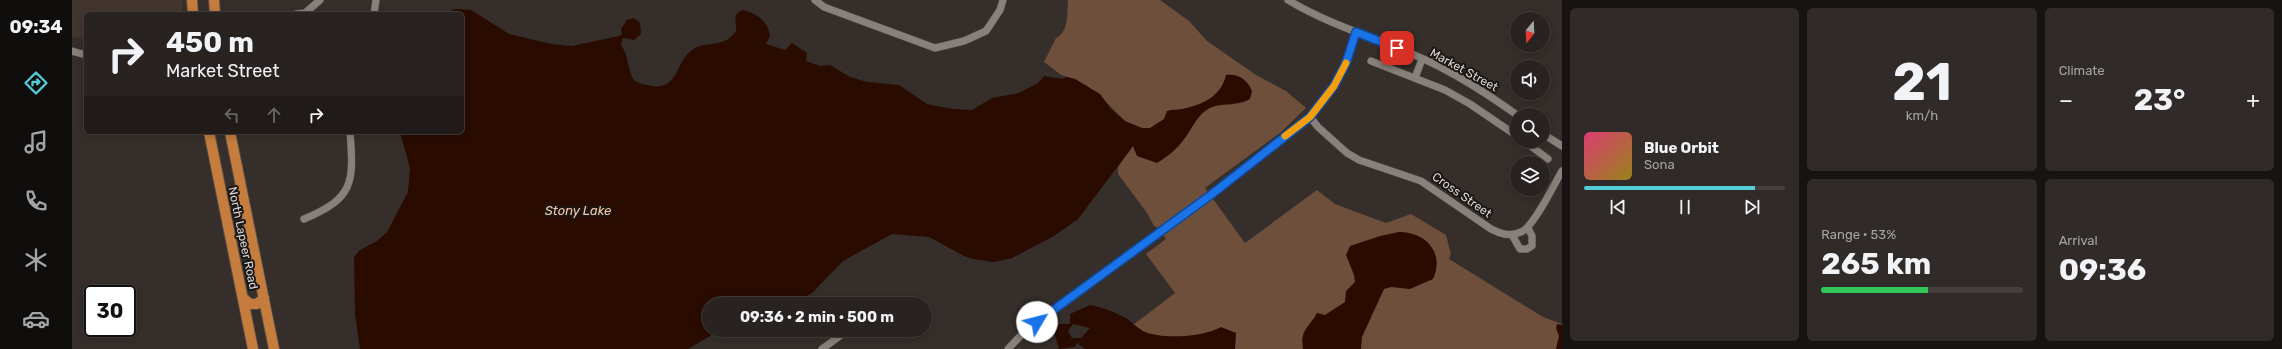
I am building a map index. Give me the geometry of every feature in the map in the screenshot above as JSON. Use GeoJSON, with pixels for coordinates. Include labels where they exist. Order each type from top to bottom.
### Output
{"type":"FeatureCollection","features":[{"type":"Feature","properties":{"kind":"main road"},"geometry":{"type":"LineString","coordinates":[[192,0],[193,12]]}},
{"type":"Feature","properties":{"kind":"main road"},"geometry":{"type":"LineString","coordinates":[[214,0],[215,12]]}},
{"type":"Feature","properties":{"kind":"main road","name":"North Lapeer Road"},"geometry":{"type":"LineString","coordinates":[[208,134],[253,349]]}},
{"type":"Feature","properties":{"kind":"main road","name":"North Lapeer Road"},"geometry":{"type":"LineString","coordinates":[[230,134],[274,349]]}},
{"type":"Feature","properties":{"kind":"main road"},"geometry":{"type":"LineString","coordinates":[[243,298],[250,304],[256,304],[264,298]]}},
{"type":"Feature","properties":{"kind":"street"},"geometry":{"type":"LineString","coordinates":[[306,12],[320,0]]}},
{"type":"Feature","properties":{"kind":"street"},"geometry":{"type":"LineString","coordinates":[[374,12],[376,0]]}},
{"type":"Feature","properties":{"kind":"street"},"geometry":{"type":"LineString","coordinates":[[815,0],[824,7],[935,48],[964,40],[986,31],[1000,10],[1003,0]]}},
{"type":"Feature","properties":{"kind":"street","name":"Market Street"},"geometry":{"type":"LineString","coordinates":[[1288,0],[1356,32],[1422,59],[1461,78],[1510,110]]}},
{"type":"Feature","properties":{"kind":"street"},"geometry":{"type":"LineString","coordinates":[[1008,349],[1026,330],[1212,194],[1310,117],[1334,86],[1346,63],[1356,32]]}},
{"type":"Feature","properties":{"kind":"street"},"geometry":{"type":"LineString","coordinates":[[72,51],[84,54]]}},
{"type":"Feature","properties":{"kind":"street"},"geometry":{"type":"LineString","coordinates":[[1415,78],[1422,59]]}},
{"type":"Feature","properties":{"kind":"street"},"geometry":{"type":"LineString","coordinates":[[1371,61],[1451,94],[1510,131]]}},
{"type":"Feature","properties":{"kind":"street","name":"Cross Street"},"geometry":{"type":"LineString","coordinates":[[1310,117],[1333,142],[1359,160],[1421,181],[1491,229],[1501,234],[1512,235]]}},
{"type":"Feature","properties":{"kind":"street"},"geometry":{"type":"LineString","coordinates":[[304,219],[328,209],[338,201],[347,188],[352,164],[350,134]]}},
{"type":"Feature","properties":{"kind":"street"},"geometry":{"type":"LineString","coordinates":[[1550,138],[1562,146]]}},
{"type":"Feature","properties":{"kind":"street"},"geometry":{"type":"LineString","coordinates":[[1533,148],[1544,156]]}},
{"type":"Feature","properties":{"kind":"street"},"geometry":{"type":"LineString","coordinates":[[1528,228],[1532,236],[1532,246],[1527,249],[1520,249],[1512,235],[1528,228],[1562,171]]}},
{"type":"Feature","properties":{"kind":"street"},"geometry":{"type":"LineString","coordinates":[[822,349],[838,337]]}},
{"type":"Feature","properties":{"kind":"shaded area"},"geometry":{"type":"Polygon","coordinates":[[[72,0],[182,0],[182,12],[84,12],[84,39],[72,36],[72,0]]]}},
{"type":"Feature","properties":{"kind":"shaded area"},"geometry":{"type":"Polygon","coordinates":[[[1068,0],[1160,0],[1189,21],[1207,41],[1256,75],[1286,91],[1306,108],[1280,133],[1205,188],[1245,243],[1317,190],[1335,204],[1386,223],[1411,214],[1446,235],[1451,254],[1449,259],[1543,317],[1562,324],[1562,349],[1145,349],[1133,325],[1175,293],[1146,254],[1166,239],[1158,228],[1154,226],[1147,213],[1118,174],[1118,167],[1133,146],[1125,121],[1097,93],[1075,79],[1061,75],[1044,62],[1056,38],[1065,27],[1068,0]]]}},
{"type":"Feature","properties":{"kind":"water","name":"Stony Lake"},"geometry":{"type":"Polygon","coordinates":[[[456,9],[471,10],[509,34],[551,44],[572,46],[619,36],[622,34],[621,29],[627,20],[634,18],[640,23],[641,34],[634,40],[623,38],[621,45],[633,79],[640,83],[652,86],[661,86],[672,80],[682,61],[692,50],[704,45],[721,42],[731,37],[736,31],[736,16],[743,10],[761,18],[767,26],[770,36],[766,44],[785,50],[792,43],[807,53],[806,61],[820,66],[830,65],[850,77],[867,82],[899,85],[927,104],[952,109],[972,110],[992,98],[1019,93],[1038,83],[1044,76],[1062,79],[1066,77],[1075,79],[1100,94],[1111,109],[1125,121],[1142,128],[1150,128],[1164,119],[1167,111],[1197,105],[1210,99],[1220,89],[1226,75],[1235,75],[1242,78],[1252,91],[1250,99],[1239,103],[1212,107],[1204,112],[1196,120],[1179,146],[1157,163],[1137,156],[1133,146],[1078,219],[1054,236],[1012,258],[994,262],[973,259],[964,256],[929,237],[892,234],[843,261],[812,293],[806,297],[702,297],[702,337],[708,337],[688,349],[360,349],[355,314],[354,257],[360,250],[377,241],[387,232],[408,192],[410,168],[401,134],[464,134],[464,12],[448,12],[456,9]]]}},
{"type":"Feature","properties":{"kind":"water"},"geometry":{"type":"Polygon","coordinates":[[[1399,232],[1417,236],[1425,240],[1431,246],[1437,261],[1433,279],[1410,289],[1391,287],[1384,289],[1362,337],[1361,349],[1303,349],[1302,342],[1304,333],[1317,313],[1325,315],[1345,302],[1346,291],[1355,282],[1354,275],[1346,255],[1350,246],[1380,236],[1399,232]]]}},
{"type":"Feature","properties":{"kind":"water"},"geometry":{"type":"Polygon","coordinates":[[[1090,305],[1124,317],[1143,331],[1160,336],[1194,335],[1221,327],[1236,333],[1235,349],[1086,349],[1079,345],[1079,342],[1074,347],[1059,349],[1053,329],[1060,324],[1070,324],[1070,314],[1090,305]],[[1073,324],[1068,331],[1072,338],[1081,338],[1090,328],[1073,324]]]}},
{"type":"Feature","properties":{"kind":"water"},"geometry":{"type":"Polygon","coordinates":[[[1557,324],[1562,325],[1562,349],[1556,349],[1559,336],[1556,328],[1557,324]]]}},
{"type":"Feature","properties":{"kind":"slow traffic"},"geometry":{"type":"LineString","coordinates":[[1285,136],[1310,117],[1334,86],[1346,63]]}},
{"type":"Feature","properties":{"kind":"route"},"geometry":{"type":"LineString","coordinates":[[1037,322],[1091,281],[1212,194],[1310,117],[1334,86],[1346,63],[1356,32],[1397,48]]}}]}
